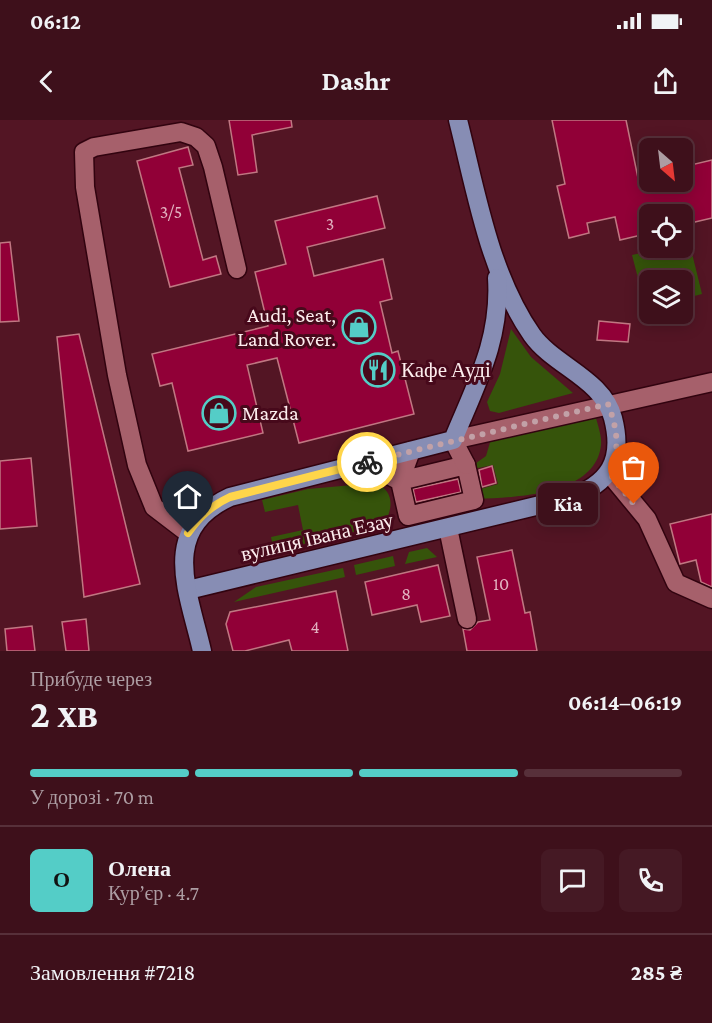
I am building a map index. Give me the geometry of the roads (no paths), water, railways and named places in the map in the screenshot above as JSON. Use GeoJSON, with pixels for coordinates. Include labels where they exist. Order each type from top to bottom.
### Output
{"type":"FeatureCollection","features":[{"type":"Feature","properties":{"kind":"main road"},"geometry":{"type":"LineString","coordinates":[[459,123],[496,263],[519,314],[544,350],[594,388],[608,404],[613,417],[617,449],[609,473]]}},
{"type":"Feature","properties":{"kind":"main road"},"geometry":{"type":"LineString","coordinates":[[202,651],[188,590],[184,551],[188,533],[206,511],[230,497],[453,440],[494,337],[498,298],[496,263]]}},
{"type":"Feature","properties":{"kind":"main road","name":"вулиця Івана Езау"},"geometry":{"type":"LineString","coordinates":[[188,590],[494,517],[589,491],[609,473]]}},
{"type":"Feature","properties":{"kind":"street"},"geometry":{"type":"LineString","coordinates":[[188,533],[154,507],[136,465],[117,375],[84,187],[84,152],[94,147],[181,132],[196,136],[206,146],[213,167],[237,268]]}},
{"type":"Feature","properties":{"kind":"street"},"geometry":{"type":"LineString","coordinates":[[494,517],[474,500],[466,465],[453,440],[712,382]]}},
{"type":"Feature","properties":{"kind":"street"},"geometry":{"type":"LineString","coordinates":[[392,542],[408,516],[400,481],[411,451]]}},
{"type":"Feature","properties":{"kind":"street"},"geometry":{"type":"LineString","coordinates":[[365,463],[400,481],[466,465]]}},
{"type":"Feature","properties":{"kind":"street"},"geometry":{"type":"LineString","coordinates":[[609,473],[647,519],[676,583],[712,599]]}},
{"type":"Feature","properties":{"kind":"street"},"geometry":{"type":"LineString","coordinates":[[408,516],[474,500]]}},
{"type":"Feature","properties":{"kind":"street"},"geometry":{"type":"LineString","coordinates":[[448,528],[467,619]]}},
{"type":"Feature","properties":{"kind":"place","name":"Audi, Seat, Land Rover."},"geometry":{"type":"Point","coordinates":[359,327]}},
{"type":"Feature","properties":{"kind":"place","name":"Кафе Ауді"},"geometry":{"type":"Point","coordinates":[378,370]}},
{"type":"Feature","properties":{"kind":"place","name":"Mazda"},"geometry":{"type":"Point","coordinates":[219,413]}},
{"type":"Feature","properties":{"kind":"place","name":"Kia"},"geometry":{"type":"Point","coordinates":[634,504]}}]}
